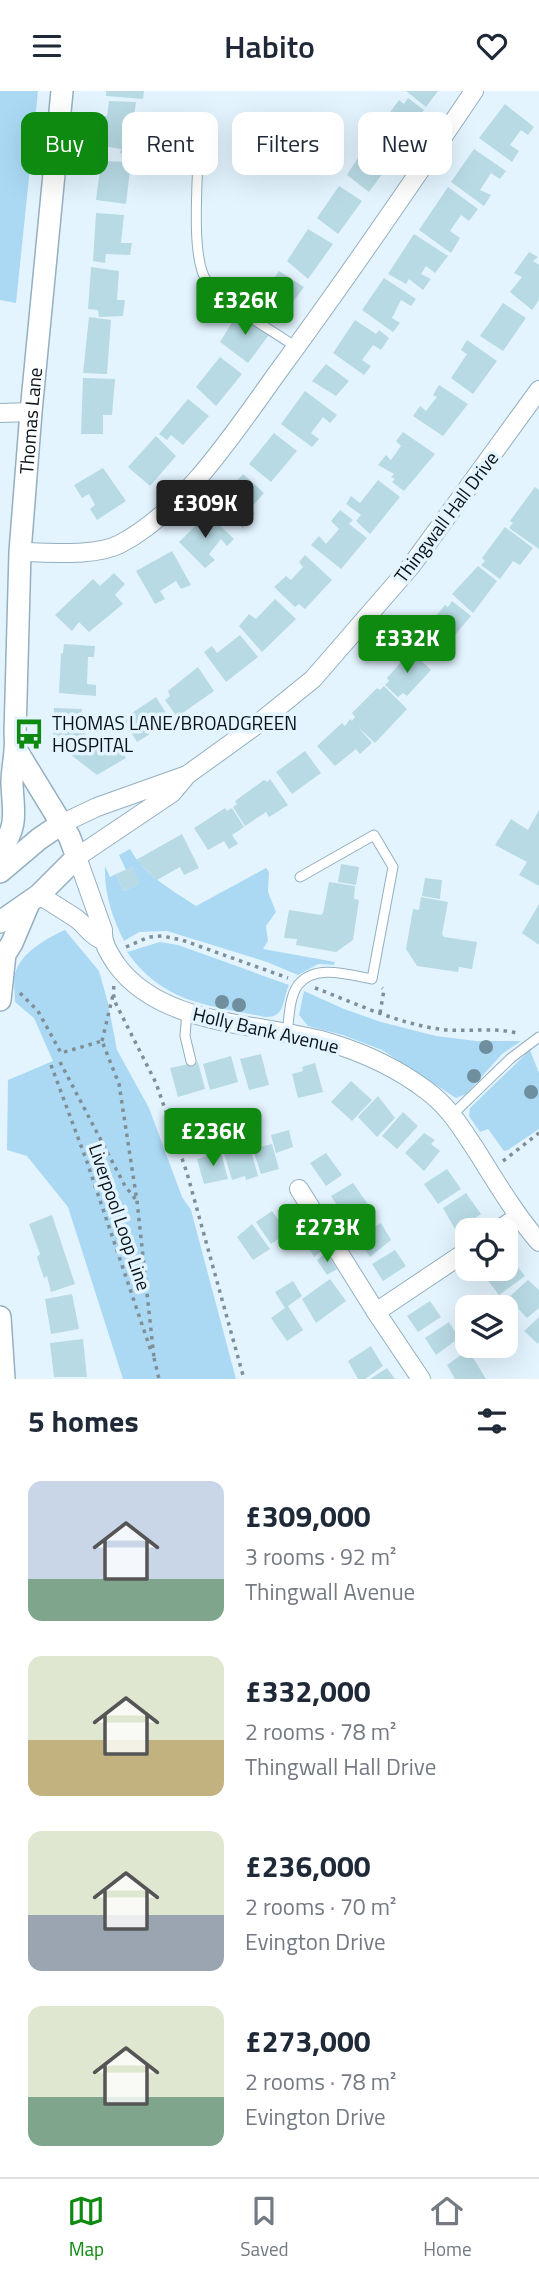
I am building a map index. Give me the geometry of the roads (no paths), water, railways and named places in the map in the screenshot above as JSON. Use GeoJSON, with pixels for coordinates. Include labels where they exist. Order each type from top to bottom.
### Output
{"type":"FeatureCollection","features":[{"type":"Feature","properties":{"kind":"street","name":"Thomas Lane"},"geometry":{"type":"LineString","coordinates":[[0,851],[15,823],[12,782],[17,751],[15,734],[20,552],[62,91]]}},
{"type":"Feature","properties":{"kind":"street"},"geometry":{"type":"LineString","coordinates":[[20,552],[88,551],[117,545],[153,523],[185,491],[231,436],[296,347],[474,91]]}},
{"type":"Feature","properties":{"kind":"street","name":"Thingwall Hall Drive"},"geometry":{"type":"LineString","coordinates":[[77,857],[172,793],[187,775],[255,726],[313,679],[411,566],[539,390]]}},
{"type":"Feature","properties":{"kind":"street"},"geometry":{"type":"LineString","coordinates":[[0,412],[31,412]]}},
{"type":"Feature","properties":{"kind":"street","name":"Thomas Lane"},"geometry":{"type":"LineString","coordinates":[[17,751],[61,824],[77,857]]}},
{"type":"Feature","properties":{"kind":"street","name":"Thingwall Hall Drive"},"geometry":{"type":"LineString","coordinates":[[61,824],[97,807],[187,775]]}},
{"type":"Feature","properties":{"kind":"street"},"geometry":{"type":"LineString","coordinates":[[0,872],[61,824]]}},
{"type":"Feature","properties":{"kind":"street"},"geometry":{"type":"LineString","coordinates":[[0,922],[34,899],[77,857]]}},
{"type":"Feature","properties":{"kind":"street","name":"Holly Bank Avenue"},"geometry":{"type":"LineString","coordinates":[[77,857],[103,930],[102,940],[118,967],[148,993],[187,1012],[330,1042],[399,1071],[453,1114],[518,1217],[539,1242]]}},
{"type":"Feature","properties":{"kind":"street"},"geometry":{"type":"LineString","coordinates":[[0,1000],[5,954],[34,899]]}},
{"type":"Feature","properties":{"kind":"street","name":"Holly Bank Avenue"},"geometry":{"type":"LineString","coordinates":[[34,899],[76,918],[93,937],[102,940]]}},
{"type":"Feature","properties":{"kind":"street"},"geometry":{"type":"LineString","coordinates":[[299,1189],[421,1379]]}},
{"type":"Feature","properties":{"kind":"street"},"geometry":{"type":"LineString","coordinates":[[376,1312],[455,1259]]}},
{"type":"Feature","properties":{"kind":"street"},"geometry":{"type":"LineString","coordinates":[[0,1317],[4,1379]]}},
{"type":"Feature","properties":{"kind":"lane"},"geometry":{"type":"LineString","coordinates":[[197,175],[195,225],[201,270],[206,282],[220,295],[296,347]]}},
{"type":"Feature","properties":{"kind":"lane"},"geometry":{"type":"LineString","coordinates":[[287,1034],[293,997],[300,983],[318,972],[372,979],[393,867],[374,835],[300,877]]}},
{"type":"Feature","properties":{"kind":"lane"},"geometry":{"type":"LineString","coordinates":[[187,1012],[186,1036],[191,1061]]}},
{"type":"Feature","properties":{"kind":"lane"},"geometry":{"type":"LineString","coordinates":[[453,1114],[511,1058],[535,1039]]}},
{"type":"Feature","properties":{"kind":"place","name":"THOMAS LANE/BROADGREEN HOSPITAL"},"geometry":{"type":"Point","coordinates":[29,734]}}]}
